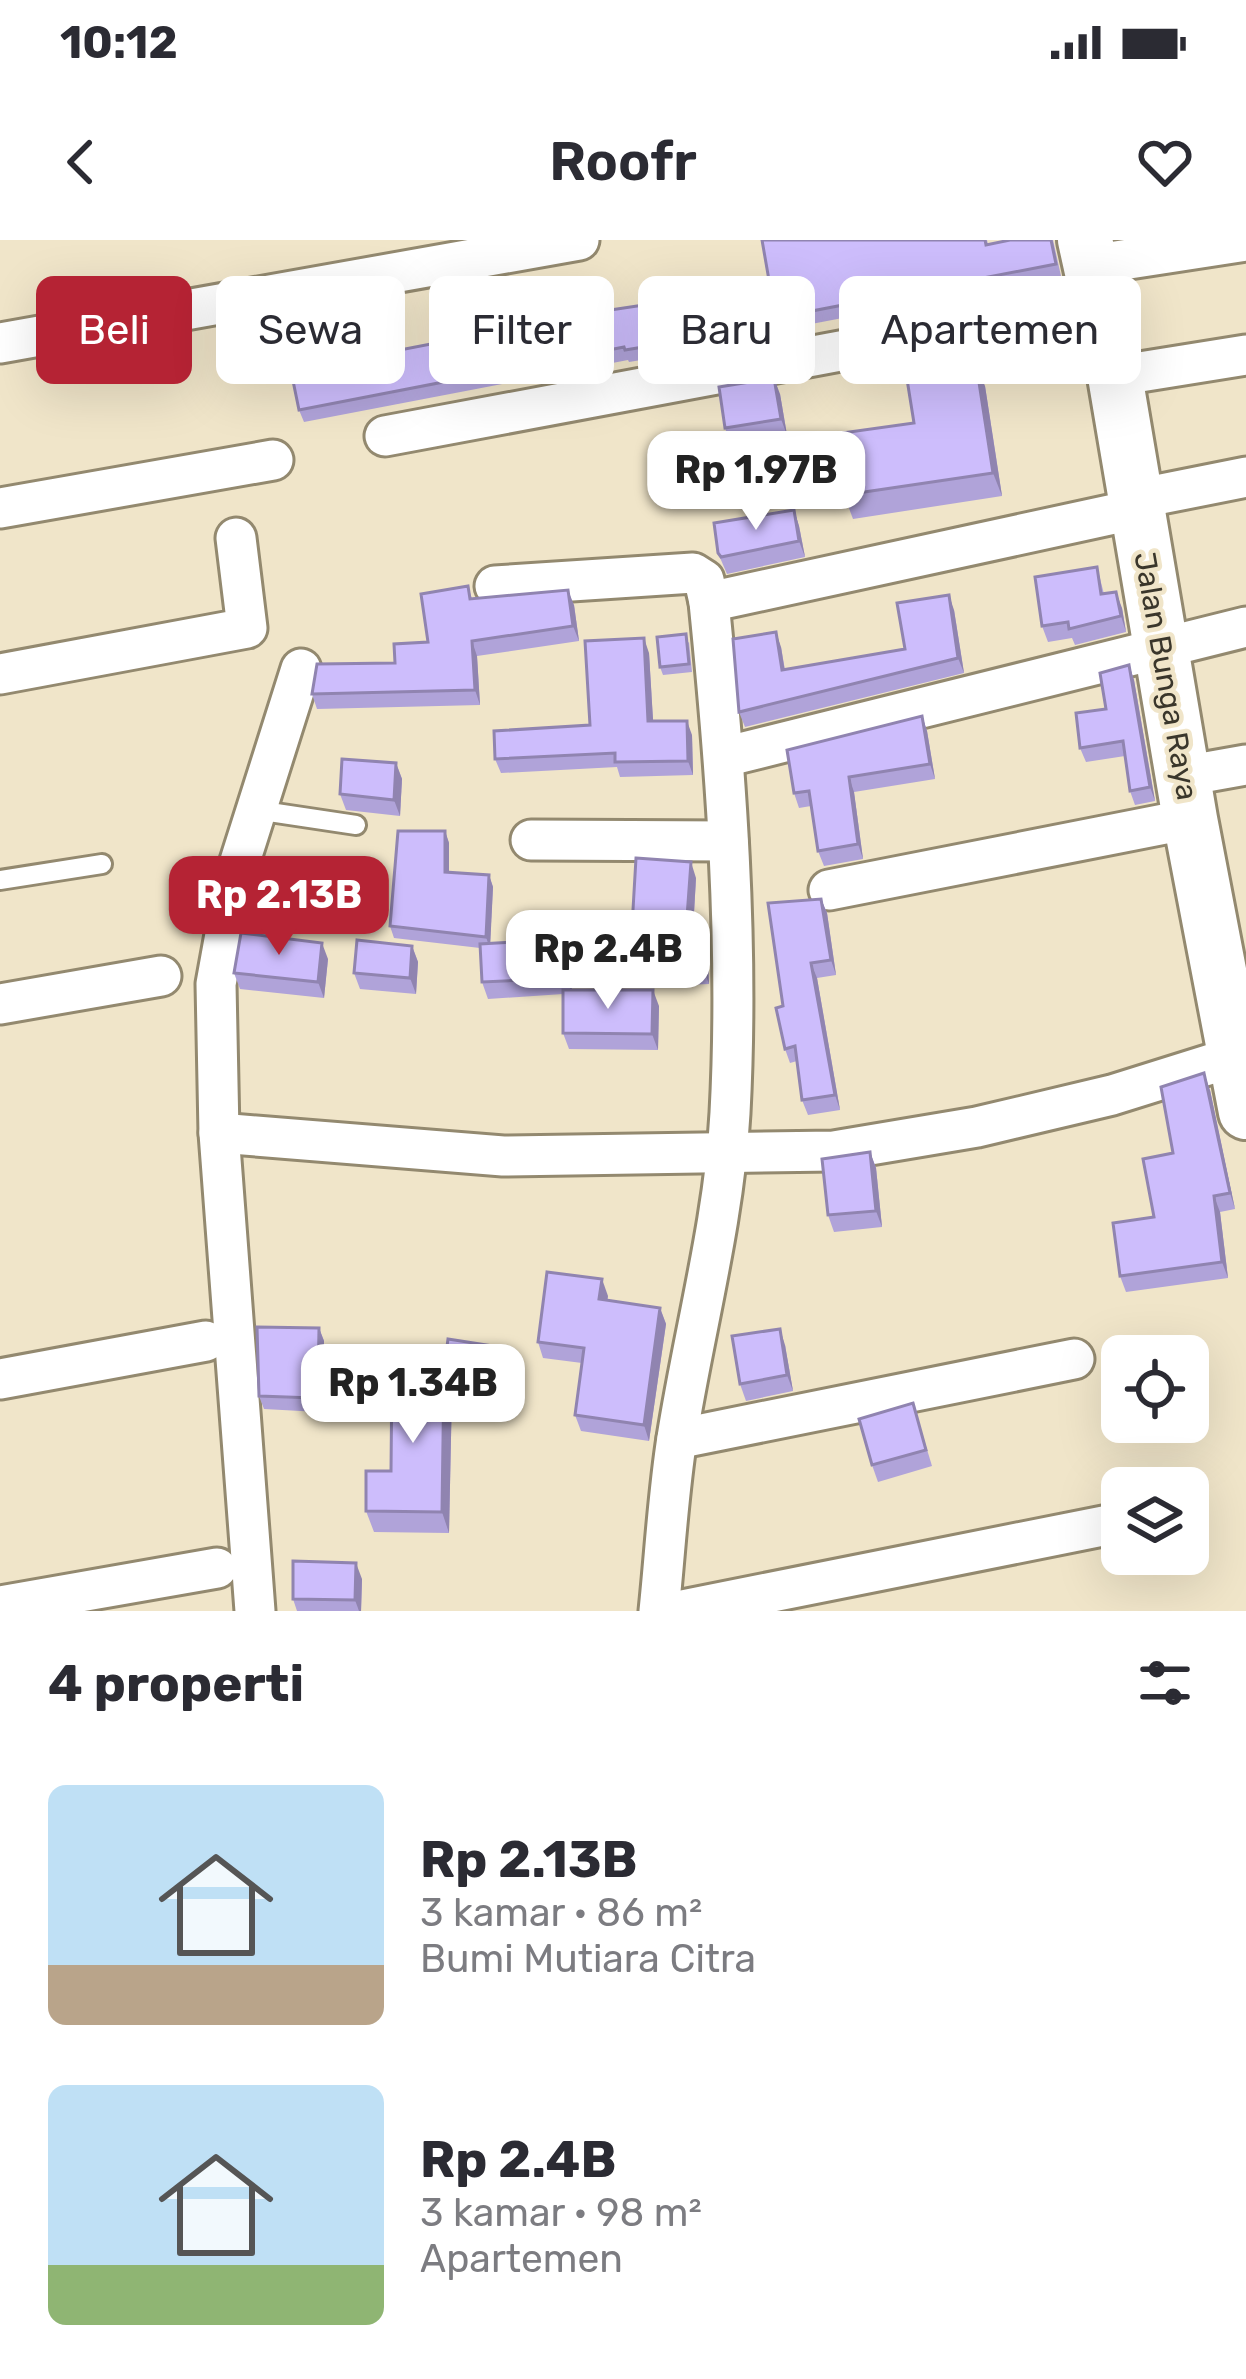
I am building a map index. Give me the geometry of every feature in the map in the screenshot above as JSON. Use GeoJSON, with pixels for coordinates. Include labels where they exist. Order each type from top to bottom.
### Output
{"type":"FeatureCollection","features":[{"type":"Feature","properties":{"kind":"main road","name":"Jalan Bunga Raya"},"geometry":{"type":"LineString","coordinates":[[1116,384],[1187,797],[1229,932],[1246,1112]]}},
{"type":"Feature","properties":{"kind":"street"},"geometry":{"type":"LineString","coordinates":[[0,343],[579,240]]}},
{"type":"Feature","properties":{"kind":"street"},"geometry":{"type":"LineString","coordinates":[[385,436],[1091,269],[1246,241]]}},
{"type":"Feature","properties":{"kind":"street"},"geometry":{"type":"LineString","coordinates":[[1141,372],[1246,355]]}},
{"type":"Feature","properties":{"kind":"street"},"geometry":{"type":"LineString","coordinates":[[0,508],[273,460]]}},
{"type":"Feature","properties":{"kind":"street"},"geometry":{"type":"LineString","coordinates":[[709,602],[1246,477]]}},
{"type":"Feature","properties":{"kind":"street"},"geometry":{"type":"LineString","coordinates":[[0,674],[247,628],[236,538]]}},
{"type":"Feature","properties":{"kind":"street"},"geometry":{"type":"LineString","coordinates":[[495,586],[692,573],[704,580],[709,602],[728,841],[731,1012],[725,1154],[677,1439],[659,1611]]}},
{"type":"Feature","properties":{"kind":"street"},"geometry":{"type":"LineString","coordinates":[[724,758],[1076,671],[1162,645],[1246,628]]}},
{"type":"Feature","properties":{"kind":"street"},"geometry":{"type":"LineString","coordinates":[[255,1611],[219,1133],[216,984],[225,918],[301,669]]}},
{"type":"Feature","properties":{"kind":"street"},"geometry":{"type":"LineString","coordinates":[[829,890],[1187,797],[1246,765]]}},
{"type":"Feature","properties":{"kind":"street"},"geometry":{"type":"LineString","coordinates":[[531,840],[728,841]]}},
{"type":"Feature","properties":{"kind":"street"},"geometry":{"type":"LineString","coordinates":[[0,1004],[161,976]]}},
{"type":"Feature","properties":{"kind":"street"},"geometry":{"type":"LineString","coordinates":[[219,1133],[503,1156],[834,1151],[977,1127],[1112,1095],[1240,1054]]}},
{"type":"Feature","properties":{"kind":"street"},"geometry":{"type":"LineString","coordinates":[[0,1378],[206,1341]]}},
{"type":"Feature","properties":{"kind":"street"},"geometry":{"type":"LineString","coordinates":[[677,1439],[1074,1359]]}},
{"type":"Feature","properties":{"kind":"street"},"geometry":{"type":"LineString","coordinates":[[677,1611],[1101,1526]]}},
{"type":"Feature","properties":{"kind":"street"},"geometry":{"type":"LineString","coordinates":[[0,1606],[217,1568]]}},
{"type":"Feature","properties":{"kind":"lane"},"geometry":{"type":"LineString","coordinates":[[256,810],[356,826]]}},
{"type":"Feature","properties":{"kind":"lane"},"geometry":{"type":"LineString","coordinates":[[0,880],[102,864]]}},
{"type":"Feature","properties":{"kind":"building"},"geometry":{"type":"Polygon","coordinates":[[[762,240],[985,240],[986,245],[1051,240],[1056,264],[994,276],[839,276],[839,306],[815,310],[815,276],[768,276],[762,240]]]}},
{"type":"Feature","properties":{"kind":"building"},"geometry":{"type":"Polygon","coordinates":[[[638,306],[638,348],[614,349],[614,309],[638,306]]]}},
{"type":"Feature","properties":{"kind":"building"},"geometry":{"type":"Polygon","coordinates":[[[429,344],[429,384],[433,384],[299,410],[294,384],[405,384],[405,349],[429,344]]]}},
{"type":"Feature","properties":{"kind":"building"},"geometry":{"type":"Polygon","coordinates":[[[775,384],[781,419],[725,428],[719,387],[775,384]]]}},
{"type":"Feature","properties":{"kind":"building"},"geometry":{"type":"Polygon","coordinates":[[[908,384],[979,384],[993,473],[844,495],[835,434],[914,423],[908,384]]]}},
{"type":"Feature","properties":{"kind":"building"},"geometry":{"type":"Polygon","coordinates":[[[794,510],[799,541],[721,557],[718,553],[714,523],[794,510]]]}},
{"type":"Feature","properties":{"kind":"building"},"geometry":{"type":"Polygon","coordinates":[[[1097,567],[1101,594],[1116,592],[1121,616],[1069,629],[1068,622],[1042,626],[1035,577],[1097,567]]]}},
{"type":"Feature","properties":{"kind":"building"},"geometry":{"type":"Polygon","coordinates":[[[468,586],[470,599],[568,590],[573,626],[472,641],[475,690],[312,694],[317,664],[395,663],[394,644],[428,642],[421,594],[468,586]]]}},
{"type":"Feature","properties":{"kind":"building"},"geometry":{"type":"Polygon","coordinates":[[[949,595],[958,658],[739,712],[733,639],[776,632],[782,670],[905,649],[897,603],[949,595]]]}},
{"type":"Feature","properties":{"kind":"building"},"geometry":{"type":"Polygon","coordinates":[[[686,634],[689,664],[660,667],[657,637],[686,634]]]}},
{"type":"Feature","properties":{"kind":"building"},"geometry":{"type":"Polygon","coordinates":[[[644,638],[648,721],[687,721],[688,761],[615,762],[615,753],[495,759],[494,731],[590,725],[585,641],[644,638]]]}},
{"type":"Feature","properties":{"kind":"building"},"geometry":{"type":"Polygon","coordinates":[[[1129,665],[1150,787],[1130,791],[1123,741],[1080,748],[1076,713],[1106,709],[1100,673],[1129,665]]]}},
{"type":"Feature","properties":{"kind":"building"},"geometry":{"type":"Polygon","coordinates":[[[922,716],[930,764],[849,777],[858,844],[818,851],[809,791],[794,793],[787,750],[922,716]]]}},
{"type":"Feature","properties":{"kind":"building"},"geometry":{"type":"Polygon","coordinates":[[[342,759],[396,763],[394,800],[340,794],[342,759]]]}},
{"type":"Feature","properties":{"kind":"building"},"geometry":{"type":"Polygon","coordinates":[[[398,831],[445,831],[445,872],[489,875],[486,937],[390,926],[398,831]]]}},
{"type":"Feature","properties":{"kind":"building"},"geometry":{"type":"Polygon","coordinates":[[[636,858],[691,862],[686,931],[701,930],[703,968],[635,971],[636,858]]]}},
{"type":"Feature","properties":{"kind":"building"},"geometry":{"type":"Polygon","coordinates":[[[821,899],[831,960],[811,963],[835,1095],[802,1100],[795,1046],[785,1049],[776,1008],[783,1006],[768,903],[821,899]]]}},
{"type":"Feature","properties":{"kind":"building"},"geometry":{"type":"Polygon","coordinates":[[[241,933],[322,943],[318,982],[234,973],[241,933]]]}},
{"type":"Feature","properties":{"kind":"building"},"geometry":{"type":"Polygon","coordinates":[[[564,939],[566,978],[482,982],[480,944],[564,939]]]}},
{"type":"Feature","properties":{"kind":"building"},"geometry":{"type":"Polygon","coordinates":[[[357,940],[412,946],[410,978],[354,973],[357,940]]]}},
{"type":"Feature","properties":{"kind":"building"},"geometry":{"type":"Polygon","coordinates":[[[563,990],[653,990],[652,1034],[563,1033],[563,990]]]}},
{"type":"Feature","properties":{"kind":"building"},"geometry":{"type":"Polygon","coordinates":[[[1204,1073],[1230,1193],[1214,1196],[1222,1262],[1120,1276],[1113,1223],[1154,1217],[1143,1159],[1173,1153],[1161,1087],[1204,1073]]]}},
{"type":"Feature","properties":{"kind":"building"},"geometry":{"type":"Polygon","coordinates":[[[870,1152],[876,1211],[828,1215],[822,1159],[870,1152]]]}},
{"type":"Feature","properties":{"kind":"building"},"geometry":{"type":"Polygon","coordinates":[[[547,1272],[602,1279],[599,1299],[660,1308],[644,1425],[575,1415],[584,1348],[538,1342],[547,1272]]]}},
{"type":"Feature","properties":{"kind":"building"},"geometry":{"type":"Polygon","coordinates":[[[257,1327],[319,1328],[314,1398],[259,1396],[257,1327]]]}},
{"type":"Feature","properties":{"kind":"building"},"geometry":{"type":"Polygon","coordinates":[[[780,1329],[787,1375],[740,1384],[732,1336],[780,1329]]]}},
{"type":"Feature","properties":{"kind":"building"},"geometry":{"type":"Polygon","coordinates":[[[448,1339],[493,1346],[488,1380],[446,1374],[448,1339]]]}},
{"type":"Feature","properties":{"kind":"building"},"geometry":{"type":"Polygon","coordinates":[[[392,1366],[444,1369],[442,1512],[366,1511],[366,1471],[391,1471],[392,1366]]]}},
{"type":"Feature","properties":{"kind":"building"},"geometry":{"type":"Polygon","coordinates":[[[913,1403],[926,1450],[872,1465],[859,1419],[913,1403]]]}},
{"type":"Feature","properties":{"kind":"building"},"geometry":{"type":"Polygon","coordinates":[[[293,1561],[356,1563],[355,1600],[293,1599],[293,1561]]]}}]}
